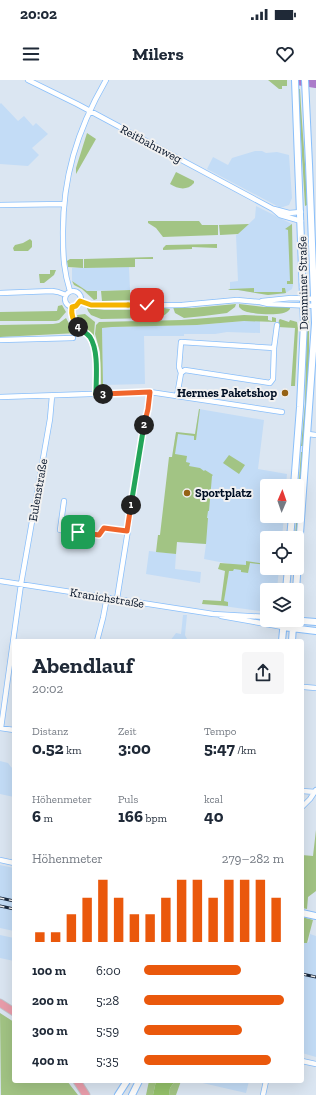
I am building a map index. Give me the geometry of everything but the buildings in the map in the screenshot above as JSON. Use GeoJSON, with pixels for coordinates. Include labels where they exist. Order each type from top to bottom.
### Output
{"type":"FeatureCollection","features":[{"type":"Feature","properties":{"kind":"main road","name":"Demminer Straße"},"geometry":{"type":"LineString","coordinates":[[295,80],[304,322],[295,479]]}},
{"type":"Feature","properties":{"kind":"main road","name":"Demminer Straße"},"geometry":{"type":"LineString","coordinates":[[297,583],[308,434],[315,306],[304,80]]}},
{"type":"Feature","properties":{"kind":"main road"},"geometry":{"type":"LineString","coordinates":[[301,212],[311,212]]}},
{"type":"Feature","properties":{"kind":"main road"},"geometry":{"type":"LineString","coordinates":[[304,621],[316,622]]}},
{"type":"Feature","properties":{"kind":"main road"},"geometry":{"type":"LineString","coordinates":[[282,639],[283,627],[316,631]]}},
{"type":"Feature","properties":{"kind":"main road"},"geometry":{"type":"LineString","coordinates":[[292,639],[293,629]]}},
{"type":"Feature","properties":{"kind":"main road"},"geometry":{"type":"LineString","coordinates":[[304,913],[316,916]]}},
{"type":"Feature","properties":{"kind":"main road"},"geometry":{"type":"LineString","coordinates":[[0,1003],[12,1011]]}},
{"type":"Feature","properties":{"kind":"main road"},"geometry":{"type":"LineString","coordinates":[[78,1083],[86,1095]]}},
{"type":"Feature","properties":{"kind":"main road"},"geometry":{"type":"LineString","coordinates":[[118,1095],[127,1083]]}},
{"type":"Feature","properties":{"kind":"main road"},"geometry":{"type":"LineString","coordinates":[[132,1095],[139,1083]]}},
{"type":"Feature","properties":{"kind":"main road"},"geometry":{"type":"LineString","coordinates":[[137,1095],[140,1083]]}},
{"type":"Feature","properties":{"kind":"main road"},"geometry":{"type":"LineString","coordinates":[[81,1088],[90,1095]]}},
{"type":"Feature","properties":{"kind":"street","name":"Reitbahnweg"},"geometry":{"type":"LineString","coordinates":[[28,80],[203,171],[273,209],[280,215],[301,221]]}},
{"type":"Feature","properties":{"kind":"street"},"geometry":{"type":"LineString","coordinates":[[70,291],[66,279],[64,263],[64,204],[72,156],[89,111],[106,80]]}},
{"type":"Feature","properties":{"kind":"street"},"geometry":{"type":"LineString","coordinates":[[0,205],[64,204]]}},
{"type":"Feature","properties":{"kind":"street","name":"Reitbahnweg"},"geometry":{"type":"LineString","coordinates":[[273,209],[289,212],[301,212]]}},
{"type":"Feature","properties":{"kind":"street"},"geometry":{"type":"LineString","coordinates":[[0,293],[52,291],[66,295]]}},
{"type":"Feature","properties":{"kind":"street"},"geometry":{"type":"LineString","coordinates":[[70,291],[66,295],[66,302],[72,307],[74,322],[87,334],[94,346],[96,356],[96,394]]}},
{"type":"Feature","properties":{"kind":"street"},"geometry":{"type":"LineString","coordinates":[[70,291],[78,292],[81,296],[80,301],[76,306],[72,307]]}},
{"type":"Feature","properties":{"kind":"street"},"geometry":{"type":"LineString","coordinates":[[260,302],[291,298],[315,299]]}},
{"type":"Feature","properties":{"kind":"street"},"geometry":{"type":"LineString","coordinates":[[80,301],[91,305],[111,306],[182,305],[229,300],[268,304],[315,306]]}},
{"type":"Feature","properties":{"kind":"street"},"geometry":{"type":"LineString","coordinates":[[181,372],[187,370],[270,382],[273,379],[274,348],[277,325]]}},
{"type":"Feature","properties":{"kind":"street"},"geometry":{"type":"LineString","coordinates":[[0,340],[73,338]]}},
{"type":"Feature","properties":{"kind":"street"},"geometry":{"type":"LineString","coordinates":[[177,396],[181,372],[181,342],[274,348]]}},
{"type":"Feature","properties":{"kind":"street"},"geometry":{"type":"LineString","coordinates":[[117,599],[150,392]]}},
{"type":"Feature","properties":{"kind":"street"},"geometry":{"type":"LineString","coordinates":[[0,397],[150,392],[282,412]]}},
{"type":"Feature","properties":{"kind":"street","name":"Eulenstraße"},"geometry":{"type":"LineString","coordinates":[[14,639],[50,419],[52,396]]}},
{"type":"Feature","properties":{"kind":"street"},"geometry":{"type":"LineString","coordinates":[[308,434],[316,435]]}},
{"type":"Feature","properties":{"kind":"street"},"geometry":{"type":"LineString","coordinates":[[64,501],[60,530],[99,535],[104,528],[127,531]]}},
{"type":"Feature","properties":{"kind":"street","name":"Kranichstraße"},"geometry":{"type":"LineString","coordinates":[[0,581],[213,614],[260,623]]}},
{"type":"Feature","properties":{"kind":"street"},"geometry":{"type":"LineString","coordinates":[[98,639],[107,597]]}},
{"type":"Feature","properties":{"kind":"street","name":"Kranichstraße"},"geometry":{"type":"LineString","coordinates":[[213,614],[260,617]]}},
{"type":"Feature","properties":{"kind":"street","name":"Eulenstraße"},"geometry":{"type":"LineString","coordinates":[[1,728],[12,653]]}},
{"type":"Feature","properties":{"kind":"street"},"geometry":{"type":"LineString","coordinates":[[304,687],[316,688]]}},
{"type":"Feature","properties":{"kind":"street"},"geometry":{"type":"LineString","coordinates":[[1,728],[12,730]]}},
{"type":"Feature","properties":{"kind":"street"},"geometry":{"type":"LineString","coordinates":[[304,791],[316,791]]}},
{"type":"Feature","properties":{"kind":"street"},"geometry":{"type":"LineString","coordinates":[[304,805],[316,791]]}},
{"type":"Feature","properties":{"kind":"street"},"geometry":{"type":"LineString","coordinates":[[0,860],[12,863]]}},
{"type":"Feature","properties":{"kind":"street"},"geometry":{"type":"LineString","coordinates":[[304,1061],[316,1064]]}},
{"type":"Feature","properties":{"kind":"street"},"geometry":{"type":"LineString","coordinates":[[263,1095],[266,1083]]}},
{"type":"Feature","properties":{"kind":"shaded area"},"geometry":{"type":"Polygon","coordinates":[[[1,103],[18,121],[24,116],[33,126],[36,123],[48,134],[32,148],[39,155],[28,166],[0,164],[1,103]]]}},
{"type":"Feature","properties":{"kind":"shaded area"},"geometry":{"type":"Polygon","coordinates":[[[255,151],[262,151],[266,153],[277,152],[289,155],[292,198],[289,205],[280,208],[207,169],[213,157],[228,165],[232,158],[255,151]]]}},
{"type":"Feature","properties":{"kind":"shaded area"},"geometry":{"type":"Polygon","coordinates":[[[256,206],[292,224],[293,285],[292,289],[284,294],[268,295],[238,290],[228,290],[230,289],[230,282],[238,281],[236,235],[255,218],[256,206]]]}},
{"type":"Feature","properties":{"kind":"shaded area"},"geometry":{"type":"Polygon","coordinates":[[[129,267],[130,290],[87,291],[72,281],[72,268],[129,267]]]}},
{"type":"Feature","properties":{"kind":"shaded area"},"geometry":{"type":"Polygon","coordinates":[[[260,321],[260,333],[227,332],[215,334],[184,334],[184,336],[144,336],[145,384],[103,385],[102,328],[197,325],[260,321]]]}},
{"type":"Feature","properties":{"kind":"shaded area"},"geometry":{"type":"Polygon","coordinates":[[[199,409],[264,420],[258,469],[287,474],[287,479],[260,479],[260,523],[283,523],[283,531],[260,531],[260,575],[278,575],[278,583],[260,583],[260,611],[223,606],[230,564],[204,559],[206,544],[177,542],[169,457],[172,457],[176,432],[195,434],[199,409]]]}},
{"type":"Feature","properties":{"kind":"shaded area"},"geometry":{"type":"Polygon","coordinates":[[[149,551],[176,554],[175,569],[201,572],[200,583],[146,574],[149,551]]]}},
{"type":"Feature","properties":{"kind":"shaded area"},"geometry":{"type":"Polygon","coordinates":[[[183,615],[187,615],[185,635],[187,639],[172,639],[176,633],[181,634],[183,615]]]}},
{"type":"Feature","properties":{"kind":"shaded area"},"geometry":{"type":"Polygon","coordinates":[[[0,761],[8,763],[12,768],[12,797],[0,794],[0,761]]]}},
{"type":"Feature","properties":{"kind":"shaded area"},"geometry":{"type":"Polygon","coordinates":[[[0,865],[12,868],[12,931],[0,928],[0,865]]]}},
{"type":"Feature","properties":{"kind":"shaded area"},"geometry":{"type":"Polygon","coordinates":[[[310,934],[316,936],[316,1057],[304,1054],[304,943],[309,942],[310,934]]]}},
{"type":"Feature","properties":{"kind":"shaded area"},"geometry":{"type":"Polygon","coordinates":[[[0,935],[12,938],[12,961],[0,958],[0,935]]]}},
{"type":"Feature","properties":{"kind":"shaded area"},"geometry":{"type":"Polygon","coordinates":[[[203,1083],[248,1083],[246,1093],[203,1083]]]}},
{"type":"Feature","properties":{"kind":"green space"},"geometry":{"type":"Polygon","coordinates":[[[268,80],[287,80],[287,86],[282,86],[282,89],[279,89],[268,80]]]}},
{"type":"Feature","properties":{"kind":"green space"},"geometry":{"type":"Polygon","coordinates":[[[298,89],[300,89],[306,176],[307,205],[305,206],[298,89]]]}},
{"type":"Feature","properties":{"kind":"green space"},"geometry":{"type":"Polygon","coordinates":[[[87,133],[96,139],[76,174],[76,168],[87,133]]]}},
{"type":"Feature","properties":{"kind":"green space"},"geometry":{"type":"Polygon","coordinates":[[[176,172],[194,181],[194,183],[185,188],[176,187],[170,184],[176,172]]]}},
{"type":"Feature","properties":{"kind":"green space"},"geometry":{"type":"Polygon","coordinates":[[[148,221],[199,221],[202,225],[218,225],[218,235],[163,237],[156,228],[148,223],[148,221]]]}},
{"type":"Feature","properties":{"kind":"green space"},"geometry":{"type":"Polygon","coordinates":[[[249,224],[238,234],[220,235],[219,225],[249,224]]]}},
{"type":"Feature","properties":{"kind":"green space"},"geometry":{"type":"Polygon","coordinates":[[[292,224],[293,284],[287,284],[287,281],[290,281],[288,230],[285,229],[292,224]]]}},
{"type":"Feature","properties":{"kind":"green space"},"geometry":{"type":"Polygon","coordinates":[[[30,239],[32,241],[32,247],[28,251],[14,251],[13,248],[15,245],[30,239]]]}},
{"type":"Feature","properties":{"kind":"green space"},"geometry":{"type":"Polygon","coordinates":[[[217,244],[217,248],[192,247],[192,249],[163,250],[166,245],[217,244]]]}},
{"type":"Feature","properties":{"kind":"green space"},"geometry":{"type":"Polygon","coordinates":[[[153,257],[153,259],[135,259],[135,267],[84,268],[84,259],[153,257]]]}},
{"type":"Feature","properties":{"kind":"green space"},"geometry":{"type":"Polygon","coordinates":[[[70,259],[83,259],[83,268],[68,267],[67,261],[70,259]]]}},
{"type":"Feature","properties":{"kind":"green space"},"geometry":{"type":"Polygon","coordinates":[[[50,270],[56,270],[54,275],[44,283],[40,283],[39,274],[50,274],[50,270]]]}},
{"type":"Feature","properties":{"kind":"green space"},"geometry":{"type":"Polygon","coordinates":[[[72,281],[87,291],[97,291],[97,299],[94,300],[82,289],[74,285],[72,281]]]}},
{"type":"Feature","properties":{"kind":"green space"},"geometry":{"type":"Polygon","coordinates":[[[254,288],[254,292],[282,292],[282,288],[285,288],[286,293],[268,295],[238,290],[228,290],[254,288]]]}},
{"type":"Feature","properties":{"kind":"green space"},"geometry":{"type":"Polygon","coordinates":[[[130,290],[130,300],[102,301],[101,291],[130,290]]]}},
{"type":"Feature","properties":{"kind":"green space"},"geometry":{"type":"Polygon","coordinates":[[[236,304],[235,307],[227,313],[184,318],[175,313],[173,307],[192,308],[236,304]]]}},
{"type":"Feature","properties":{"kind":"green space"},"geometry":{"type":"Polygon","coordinates":[[[239,304],[264,307],[290,307],[290,309],[287,312],[277,314],[257,314],[243,311],[239,307],[239,304]]]}},
{"type":"Feature","properties":{"kind":"green space"},"geometry":{"type":"Polygon","coordinates":[[[62,305],[66,312],[59,320],[56,321],[0,321],[0,312],[57,311],[58,306],[62,305]]]}},
{"type":"Feature","properties":{"kind":"green space"},"geometry":{"type":"Polygon","coordinates":[[[87,308],[104,310],[130,310],[131,308],[136,310],[170,309],[165,315],[157,318],[101,319],[91,315],[87,308]]]}},
{"type":"Feature","properties":{"kind":"green space"},"geometry":{"type":"Polygon","coordinates":[[[85,314],[95,322],[95,342],[78,319],[77,315],[85,314]]]}},
{"type":"Feature","properties":{"kind":"green space"},"geometry":{"type":"Polygon","coordinates":[[[244,315],[268,316],[268,320],[272,321],[272,317],[276,318],[276,322],[244,321],[197,325],[102,328],[103,384],[107,385],[107,387],[101,386],[100,352],[95,334],[96,325],[99,322],[181,320],[244,315]]]}},
{"type":"Feature","properties":{"kind":"green space"},"geometry":{"type":"Polygon","coordinates":[[[66,318],[71,327],[78,333],[0,337],[0,325],[53,324],[59,323],[66,318]]]}},
{"type":"Feature","properties":{"kind":"green space"},"geometry":{"type":"Polygon","coordinates":[[[280,319],[289,322],[290,320],[297,322],[295,386],[291,386],[295,328],[278,327],[280,319]]]}},
{"type":"Feature","properties":{"kind":"green space"},"geometry":{"type":"Polygon","coordinates":[[[307,321],[309,321],[309,383],[304,446],[301,446],[305,404],[307,321]]]}},
{"type":"Feature","properties":{"kind":"green space","name":"Sportplatz"},"geometry":{"type":"Polygon","coordinates":[[[199,409],[196,440],[194,440],[194,436],[178,434],[175,454],[187,456],[186,462],[190,463],[189,466],[200,468],[213,475],[207,518],[206,544],[177,542],[176,554],[156,552],[158,535],[160,535],[169,457],[172,457],[176,432],[195,434],[199,409]]]}},
{"type":"Feature","properties":{"kind":"green space"},"geometry":{"type":"Polygon","coordinates":[[[301,452],[303,452],[301,479],[299,479],[301,452]]]}},
{"type":"Feature","properties":{"kind":"green space"},"geometry":{"type":"Polygon","coordinates":[[[229,455],[245,465],[239,474],[223,463],[229,455]]]}},
{"type":"Feature","properties":{"kind":"green space"},"geometry":{"type":"Polygon","coordinates":[[[296,523],[298,523],[297,531],[295,531],[296,523]]]}},
{"type":"Feature","properties":{"kind":"green space"},"geometry":{"type":"Polygon","coordinates":[[[246,561],[260,563],[250,563],[248,573],[234,569],[233,571],[229,571],[224,601],[228,602],[228,606],[202,604],[203,600],[221,601],[225,571],[218,569],[220,563],[246,565],[246,561]]]}},
{"type":"Feature","properties":{"kind":"green space"},"geometry":{"type":"Polygon","coordinates":[[[316,830],[316,891],[308,897],[307,909],[304,908],[304,855],[313,856],[316,830]]]}},
{"type":"Feature","properties":{"kind":"green space"},"geometry":{"type":"Polygon","coordinates":[[[304,918],[313,920],[307,943],[304,943],[304,918]]]}},
{"type":"Feature","properties":{"kind":"green space"},"geometry":{"type":"Polygon","coordinates":[[[0,1013],[12,1021],[12,1083],[69,1083],[78,1095],[1,1095],[0,1013]]]}},
{"type":"Feature","properties":{"kind":"green space"},"geometry":{"type":"Polygon","coordinates":[[[149,1083],[156,1083],[153,1095],[146,1095],[149,1083]]]}},
{"type":"Feature","properties":{"kind":"green space"},"geometry":{"type":"Polygon","coordinates":[[[156,1083],[174,1083],[170,1088],[169,1095],[153,1095],[156,1083]]]}},
{"type":"Feature","properties":{"kind":"green space"},"geometry":{"type":"Polygon","coordinates":[[[174,1083],[180,1083],[176,1095],[169,1095],[170,1088],[174,1083]]]}},
{"type":"Feature","properties":{"kind":"waterway"},"geometry":{"type":"LineString","coordinates":[[297,80],[316,83]]}},
{"type":"Feature","properties":{"kind":"railway"},"geometry":{"type":"LineString","coordinates":[[0,898],[12,901]]}},
{"type":"Feature","properties":{"kind":"railway"},"geometry":{"type":"LineString","coordinates":[[0,906],[12,909]]}},
{"type":"Feature","properties":{"kind":"railway"},"geometry":{"type":"LineString","coordinates":[[304,974],[316,977]]}},
{"type":"Feature","properties":{"kind":"place","name":"Hermes Paketshop"},"geometry":{"type":"Point","coordinates":[285,393]}},
{"type":"Feature","properties":{"kind":"place","name":"Sportplatz"},"geometry":{"type":"Point","coordinates":[187,493]}},
{"type":"Feature","properties":{"kind":"route"},"geometry":{"type":"LineString","coordinates":[[78,532],[99,535],[104,528],[127,531],[150,392],[96,394],[96,356],[93,342],[74,322],[72,307],[78,305],[80,301],[89,305],[98,306],[147,305]]}}]}
